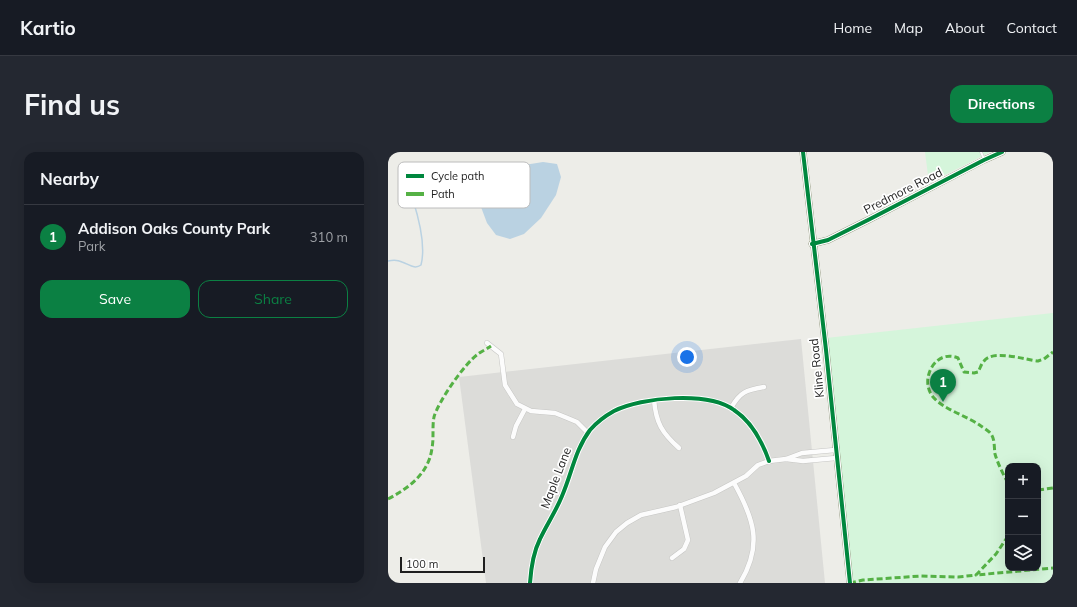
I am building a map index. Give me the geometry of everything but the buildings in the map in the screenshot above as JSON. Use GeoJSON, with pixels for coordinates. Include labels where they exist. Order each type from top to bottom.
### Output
{"type":"FeatureCollection","features":[{"type":"Feature","properties":{"kind":"street","name":"Kline Road"},"geometry":{"type":"LineString","coordinates":[[802,152],[826,350],[835,450],[850,583]]}},
{"type":"Feature","properties":{"kind":"street","name":"Predmore Road"},"geometry":{"type":"LineString","coordinates":[[812,244],[828,240],[870,220],[1002,152]]}},
{"type":"Feature","properties":{"kind":"street"},"geometry":{"type":"LineString","coordinates":[[487,343],[501,354],[505,385],[517,404],[525,409],[565,416],[577,422],[588,433]]}},
{"type":"Feature","properties":{"kind":"street"},"geometry":{"type":"LineString","coordinates":[[731,408],[736,399],[742,393],[747,390],[764,387]]}},
{"type":"Feature","properties":{"kind":"street","name":"Maple Lane"},"geometry":{"type":"LineString","coordinates":[[530,583],[535,551],[539,540],[556,510],[567,484],[577,450],[588,433],[602,418],[615,410],[654,400],[694,398],[721,403],[731,408],[744,418],[757,434],[769,461]]}},
{"type":"Feature","properties":{"kind":"street"},"geometry":{"type":"LineString","coordinates":[[654,400],[658,422],[670,440],[680,448]]}},
{"type":"Feature","properties":{"kind":"street"},"geometry":{"type":"LineString","coordinates":[[513,437],[516,426],[525,409]]}},
{"type":"Feature","properties":{"kind":"street"},"geometry":{"type":"LineString","coordinates":[[786,459],[802,453],[835,450]]}},
{"type":"Feature","properties":{"kind":"street"},"geometry":{"type":"LineString","coordinates":[[593,583],[600,557],[605,547],[616,532],[627,523],[641,515],[680,505],[714,493],[746,476],[758,465],[769,461],[786,459],[803,461],[836,458]]}},
{"type":"Feature","properties":{"kind":"street"},"geometry":{"type":"LineString","coordinates":[[734,483],[749,513],[754,541],[751,558],[740,583]]}},
{"type":"Feature","properties":{"kind":"street"},"geometry":{"type":"LineString","coordinates":[[672,558],[684,549],[688,540],[680,505]]}},
{"type":"Feature","properties":{"kind":"lane"},"geometry":{"type":"LineString","coordinates":[[981,152],[984,160]]}},
{"type":"Feature","properties":{"kind":"shaded area"},"geometry":{"type":"Polygon","coordinates":[[[801,339],[825,583],[486,583],[459,377],[801,339]]]}},
{"type":"Feature","properties":{"kind":"green space"},"geometry":{"type":"Polygon","coordinates":[[[925,152],[990,152],[929,183],[925,152]]]}},
{"type":"Feature","properties":{"kind":"green space"},"geometry":{"type":"Polygon","coordinates":[[[1053,313],[1053,583],[849,583],[826,338],[1053,313]]]}},
{"type":"Feature","properties":{"kind":"water"},"geometry":{"type":"Polygon","coordinates":[[[543,162],[557,164],[561,177],[556,195],[541,218],[524,234],[510,239],[496,235],[487,223],[481,208],[530,208],[530,164],[543,162]]]}},
{"type":"Feature","properties":{"kind":"waterway"},"geometry":{"type":"LineString","coordinates":[[388,261],[399,261],[414,267],[421,265],[423,250],[415,208]]}},
{"type":"Feature","properties":{"kind":"marked path"},"geometry":{"type":"LineString","coordinates":[[388,499],[417,479],[427,465],[433,444],[434,417],[441,402],[466,366],[478,354],[491,346]]}},
{"type":"Feature","properties":{"kind":"marked path"},"geometry":{"type":"LineString","coordinates":[[1005,477],[996,458],[994,441],[991,434],[975,422],[944,406],[934,398],[929,391],[928,375],[936,362],[942,358],[950,356],[958,358],[964,372],[974,373],[978,372],[984,361],[995,356],[1002,355],[1038,361],[1044,359],[1053,352]]}},
{"type":"Feature","properties":{"kind":"marked path"},"geometry":{"type":"LineString","coordinates":[[1041,490],[1053,488]]}},
{"type":"Feature","properties":{"kind":"marked path"},"geometry":{"type":"LineString","coordinates":[[1005,540],[996,554],[976,575],[1020,571]]}},
{"type":"Feature","properties":{"kind":"marked path"},"geometry":{"type":"LineString","coordinates":[[1041,569],[1053,568]]}},
{"type":"Feature","properties":{"kind":"marked path"},"geometry":{"type":"LineString","coordinates":[[850,583],[863,580],[921,576],[958,577],[976,575]]}},
{"type":"Feature","properties":{"kind":"cycle path"},"geometry":{"type":"LineString","coordinates":[[803,152],[826,350],[850,583]]}},
{"type":"Feature","properties":{"kind":"cycle path"},"geometry":{"type":"LineString","coordinates":[[812,244],[828,240],[1002,152]]}},
{"type":"Feature","properties":{"kind":"cycle path"},"geometry":{"type":"LineString","coordinates":[[530,583],[533,561],[538,544],[560,502],[581,446],[590,430],[601,419],[614,411],[641,402],[675,398],[692,398],[723,404],[734,410],[746,420],[756,432],[769,461]]}},
{"type":"Feature","properties":{"kind":"place","name":"Addison Oaks County Park"},"geometry":{"type":"Point","coordinates":[943,402]}}]}
